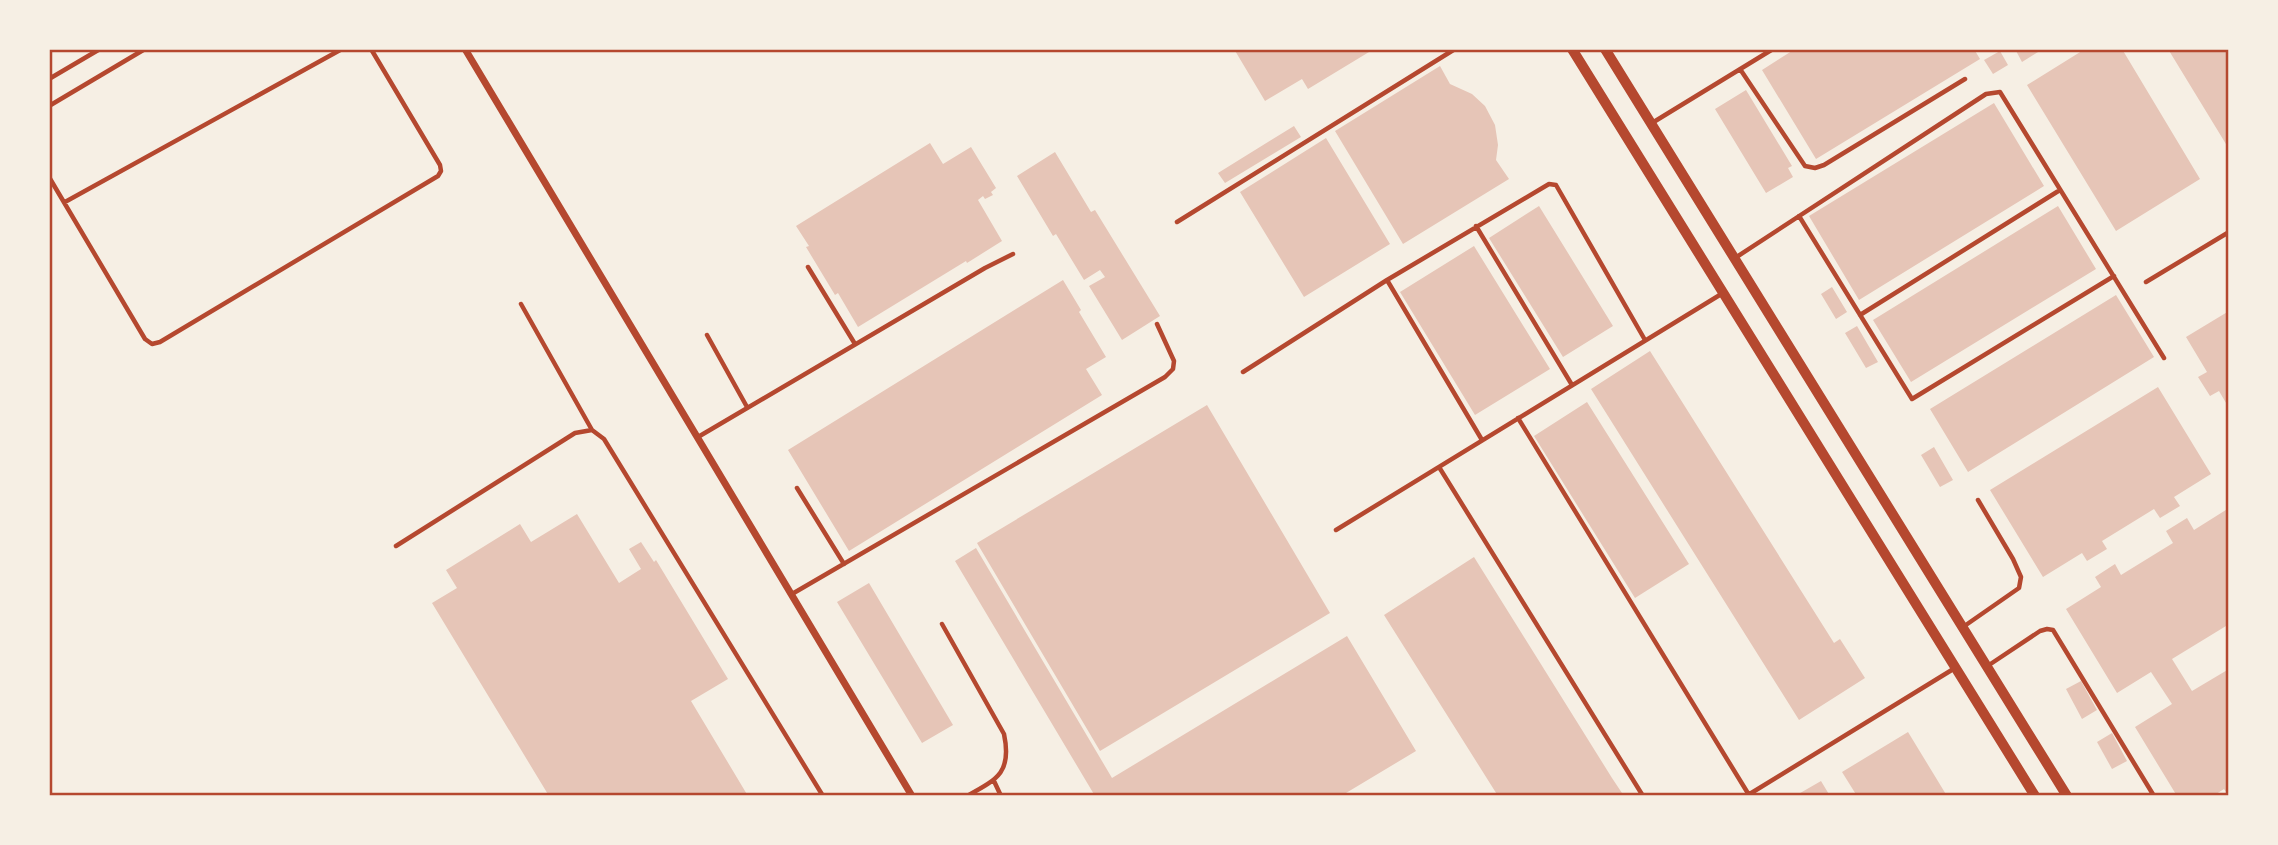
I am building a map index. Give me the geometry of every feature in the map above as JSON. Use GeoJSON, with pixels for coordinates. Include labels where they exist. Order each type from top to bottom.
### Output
{"type":"FeatureCollection","features":[{"type":"Feature","properties":{"kind":"street"},"geometry":{"type":"LineString","coordinates":[[465,49],[912,796]]}},
{"type":"Feature","properties":{"kind":"street"},"geometry":{"type":"LineString","coordinates":[[1572,49],[2035,796]]}},
{"type":"Feature","properties":{"kind":"street"},"geometry":{"type":"LineString","coordinates":[[1605,49],[2067,796]]}},
{"type":"Feature","properties":{"kind":"lane"},"geometry":{"type":"LineString","coordinates":[[49,79],[100,49]]}},
{"type":"Feature","properties":{"kind":"lane"},"geometry":{"type":"LineString","coordinates":[[49,106],[145,49]]}},
{"type":"Feature","properties":{"kind":"lane"},"geometry":{"type":"LineString","coordinates":[[65,202],[342,49]]}},
{"type":"Feature","properties":{"kind":"lane"},"geometry":{"type":"LineString","coordinates":[[49,177],[145,339],[152,344],[160,342],[438,176],[440,165],[371,49]]}},
{"type":"Feature","properties":{"kind":"lane"},"geometry":{"type":"LineString","coordinates":[[1177,222],[1455,49]]}},
{"type":"Feature","properties":{"kind":"lane"},"geometry":{"type":"LineString","coordinates":[[1651,123],[1773,49]]}},
{"type":"Feature","properties":{"kind":"lane"},"geometry":{"type":"LineString","coordinates":[[1740,69],[1805,166],[1815,168],[1965,79]]}},
{"type":"Feature","properties":{"kind":"lane"},"geometry":{"type":"LineString","coordinates":[[1734,258],[1986,94],[2000,92],[2164,358]]}},
{"type":"Feature","properties":{"kind":"lane"},"geometry":{"type":"LineString","coordinates":[[1243,372],[1387,280],[1543,186],[1556,185],[1645,340]]}},
{"type":"Feature","properties":{"kind":"lane"},"geometry":{"type":"LineString","coordinates":[[1860,315],[2060,190]]}},
{"type":"Feature","properties":{"kind":"lane"},"geometry":{"type":"LineString","coordinates":[[1799,216],[1912,399],[2114,276]]}},
{"type":"Feature","properties":{"kind":"lane"},"geometry":{"type":"LineString","coordinates":[[1476,226],[1572,385]]}},
{"type":"Feature","properties":{"kind":"lane"},"geometry":{"type":"LineString","coordinates":[[2146,282],[2229,232]]}},
{"type":"Feature","properties":{"kind":"lane"},"geometry":{"type":"LineString","coordinates":[[698,436],[1013,254]]}},
{"type":"Feature","properties":{"kind":"lane"},"geometry":{"type":"LineString","coordinates":[[808,267],[855,344]]}},
{"type":"Feature","properties":{"kind":"lane"},"geometry":{"type":"LineString","coordinates":[[1387,280],[1482,440]]}},
{"type":"Feature","properties":{"kind":"lane"},"geometry":{"type":"LineString","coordinates":[[1336,530],[1723,292]]}},
{"type":"Feature","properties":{"kind":"lane"},"geometry":{"type":"LineString","coordinates":[[521,304],[592,430],[604,439],[823,796]]}},
{"type":"Feature","properties":{"kind":"lane"},"geometry":{"type":"LineString","coordinates":[[792,594],[1165,377],[1173,369],[1174,361],[1157,324]]}},
{"type":"Feature","properties":{"kind":"lane"},"geometry":{"type":"LineString","coordinates":[[707,335],[747,407]]}},
{"type":"Feature","properties":{"kind":"lane"},"geometry":{"type":"LineString","coordinates":[[1518,418],[1747,795],[1956,668]]}},
{"type":"Feature","properties":{"kind":"lane"},"geometry":{"type":"LineString","coordinates":[[396,546],[575,433],[592,430]]}},
{"type":"Feature","properties":{"kind":"lane"},"geometry":{"type":"LineString","coordinates":[[1439,467],[1643,796]]}},
{"type":"Feature","properties":{"kind":"lane"},"geometry":{"type":"LineString","coordinates":[[797,488],[844,564]]}},
{"type":"Feature","properties":{"kind":"lane"},"geometry":{"type":"LineString","coordinates":[[1962,628],[2019,588],[2021,577],[1978,500]]}},
{"type":"Feature","properties":{"kind":"lane"},"geometry":{"type":"LineString","coordinates":[[942,624],[1004,734],[1007,751],[1006,767],[993,781],[967,796]]}},
{"type":"Feature","properties":{"kind":"lane"},"geometry":{"type":"LineString","coordinates":[[1987,667],[2040,631],[2053,630],[2154,796]]}},
{"type":"Feature","properties":{"kind":"lane"},"geometry":{"type":"LineString","coordinates":[[993,781],[1001,796]]}},
{"type":"Feature","properties":{"kind":"building"},"geometry":{"type":"Polygon","coordinates":[[[1234,49],[1374,49],[1308,89],[1302,79],[1265,101],[1234,49]]]}},
{"type":"Feature","properties":{"kind":"building"},"geometry":{"type":"Polygon","coordinates":[[[1795,49],[1974,49],[1980,59],[1816,159],[1762,70],[1795,49]]]}},
{"type":"Feature","properties":{"kind":"building"},"geometry":{"type":"Polygon","coordinates":[[[2015,49],[2043,49],[2022,62],[2015,49]]]}},
{"type":"Feature","properties":{"kind":"building"},"geometry":{"type":"Polygon","coordinates":[[[2085,49],[2122,49],[2200,179],[2116,231],[2027,85],[2085,49]]]}},
{"type":"Feature","properties":{"kind":"building"},"geometry":{"type":"Polygon","coordinates":[[[2168,49],[2229,49],[2229,149],[2168,49]]]}},
{"type":"Feature","properties":{"kind":"building"},"geometry":{"type":"Polygon","coordinates":[[[2000,51],[2008,65],[1993,74],[1984,60],[2000,51]]]}},
{"type":"Feature","properties":{"kind":"building"},"geometry":{"type":"Polygon","coordinates":[[[1440,66],[1450,84],[1472,94],[1485,106],[1495,125],[1498,145],[1496,160],[1509,179],[1403,244],[1335,131],[1440,66]]]}},
{"type":"Feature","properties":{"kind":"building"},"geometry":{"type":"Polygon","coordinates":[[[1746,90],[1792,166],[1788,168],[1793,177],[1766,193],[1715,109],[1746,90]]]}},
{"type":"Feature","properties":{"kind":"building"},"geometry":{"type":"Polygon","coordinates":[[[1994,103],[2044,186],[1859,300],[1809,216],[1994,103]]]}},
{"type":"Feature","properties":{"kind":"building"},"geometry":{"type":"Polygon","coordinates":[[[1294,126],[1301,137],[1225,183],[1218,173],[1294,126]]]}},
{"type":"Feature","properties":{"kind":"building"},"geometry":{"type":"Polygon","coordinates":[[[1326,138],[1390,244],[1304,297],[1240,192],[1326,138]]]}},
{"type":"Feature","properties":{"kind":"building"},"geometry":{"type":"Polygon","coordinates":[[[930,143],[943,164],[971,147],[996,188],[991,192],[993,195],[985,199],[983,196],[978,200],[1002,241],[858,327],[838,293],[835,295],[796,226],[930,143]]]}},
{"type":"Feature","properties":{"kind":"building"},"geometry":{"type":"Polygon","coordinates":[[[1055,152],[1091,212],[1095,210],[1160,316],[1122,340],[1089,286],[1105,277],[1100,270],[1084,280],[1056,234],[1053,236],[1017,176],[1055,152]]]}},
{"type":"Feature","properties":{"kind":"building"},"geometry":{"type":"Polygon","coordinates":[[[1539,206],[1613,326],[1563,357],[1489,238],[1539,206]]]}},
{"type":"Feature","properties":{"kind":"building"},"geometry":{"type":"Polygon","coordinates":[[[2058,206],[2096,269],[1911,382],[1873,320],[2058,206]]]}},
{"type":"Feature","properties":{"kind":"building"},"geometry":{"type":"Polygon","coordinates":[[[1474,246],[1550,369],[1475,415],[1400,292],[1474,246]]]}},
{"type":"Feature","properties":{"kind":"building"},"geometry":{"type":"Polygon","coordinates":[[[1063,280],[1106,357],[1086,369],[1102,395],[849,551],[788,450],[1063,280]]]}},
{"type":"Feature","properties":{"kind":"building"},"geometry":{"type":"Polygon","coordinates":[[[1832,287],[1847,312],[1836,319],[1821,294],[1832,287]]]}},
{"type":"Feature","properties":{"kind":"building"},"geometry":{"type":"Polygon","coordinates":[[[2116,295],[2154,357],[1968,472],[1930,409],[2116,295]]]}},
{"type":"Feature","properties":{"kind":"building"},"geometry":{"type":"Polygon","coordinates":[[[2229,311],[2229,408],[2219,391],[2210,396],[2198,377],[2207,372],[2186,337],[2229,311]]]}},
{"type":"Feature","properties":{"kind":"building"},"geometry":{"type":"Polygon","coordinates":[[[1857,326],[1878,362],[1866,368],[1845,333],[1857,326]]]}},
{"type":"Feature","properties":{"kind":"building"},"geometry":{"type":"Polygon","coordinates":[[[1650,351],[1834,643],[1840,639],[1865,678],[1799,720],[1591,389],[1650,351]]]}},
{"type":"Feature","properties":{"kind":"building"},"geometry":{"type":"Polygon","coordinates":[[[2158,387],[2211,474],[2174,497],[2180,506],[2160,518],[2154,509],[2102,541],[2107,549],[2087,561],[2082,553],[2043,577],[1990,490],[2158,387]]]}},
{"type":"Feature","properties":{"kind":"building"},"geometry":{"type":"Polygon","coordinates":[[[1587,402],[1689,564],[1635,598],[1534,436],[1587,402]]]}},
{"type":"Feature","properties":{"kind":"building"},"geometry":{"type":"Polygon","coordinates":[[[1207,405],[1330,613],[1100,751],[977,543],[1207,405]]]}},
{"type":"Feature","properties":{"kind":"building"},"geometry":{"type":"Polygon","coordinates":[[[1934,447],[1953,480],[1940,487],[1921,455],[1934,447]]]}},
{"type":"Feature","properties":{"kind":"building"},"geometry":{"type":"Polygon","coordinates":[[[2229,508],[2229,632],[2226,626],[2172,659],[2192,691],[2229,669],[2229,796],[2224,789],[2213,796],[2177,796],[2135,727],[2172,704],[2151,672],[2117,693],[2066,609],[2101,587],[2095,577],[2115,564],[2121,575],[2173,543],[2166,531],[2187,518],[2194,530],[2229,508]]]}},
{"type":"Feature","properties":{"kind":"building"},"geometry":{"type":"Polygon","coordinates":[[[577,514],[619,583],[641,569],[629,549],[641,542],[654,562],[656,560],[728,679],[691,701],[748,796],[549,796],[432,603],[457,588],[446,570],[520,524],[531,542],[577,514]]]}},
{"type":"Feature","properties":{"kind":"building"},"geometry":{"type":"Polygon","coordinates":[[[976,548],[1112,778],[1347,636],[1416,751],[1341,796],[1095,796],[955,561],[976,548]]]}},
{"type":"Feature","properties":{"kind":"building"},"geometry":{"type":"Polygon","coordinates":[[[1474,557],[1624,796],[1498,796],[1384,615],[1474,557]]]}},
{"type":"Feature","properties":{"kind":"building"},"geometry":{"type":"Polygon","coordinates":[[[869,583],[953,725],[922,743],[837,602],[869,583]]]}},
{"type":"Feature","properties":{"kind":"building"},"geometry":{"type":"Polygon","coordinates":[[[2081,681],[2097,710],[2082,719],[2066,689],[2081,681]]]}},
{"type":"Feature","properties":{"kind":"building"},"geometry":{"type":"Polygon","coordinates":[[[1908,732],[1947,796],[1857,796],[1842,772],[1908,732]]]}},
{"type":"Feature","properties":{"kind":"building"},"geometry":{"type":"Polygon","coordinates":[[[2112,733],[2127,761],[2112,769],[2097,742],[2112,733]]]}},
{"type":"Feature","properties":{"kind":"building"},"geometry":{"type":"Polygon","coordinates":[[[1821,781],[1830,796],[1795,796],[1821,781]]]}}]}
